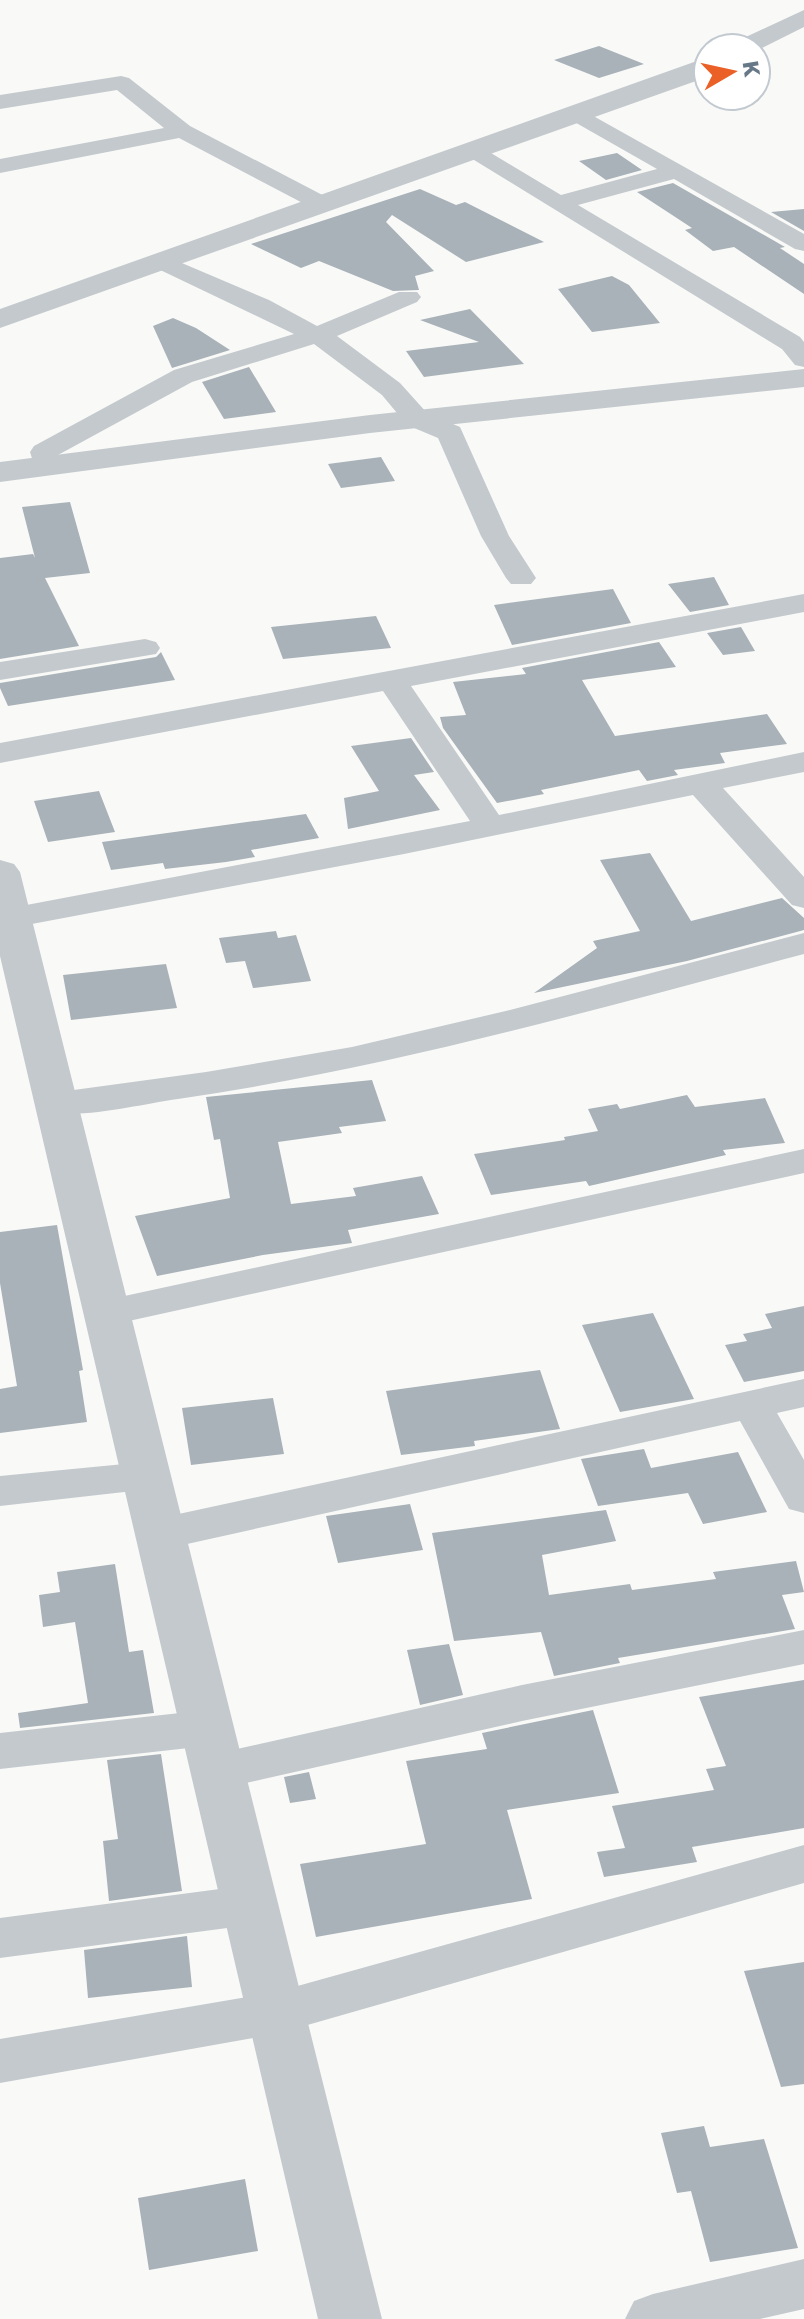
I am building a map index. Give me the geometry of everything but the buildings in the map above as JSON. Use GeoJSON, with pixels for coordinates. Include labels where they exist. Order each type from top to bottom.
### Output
{"type":"FeatureCollection","features":[{"type":"Feature","properties":{"kind":"street"},"geometry":{"type":"LineString","coordinates":[[773,32],[804,17]]}},
{"type":"Feature","properties":{"kind":"street"},"geometry":{"type":"LineString","coordinates":[[773,32],[804,46]]}},
{"type":"Feature","properties":{"kind":"street"},"geometry":{"type":"LineString","coordinates":[[0,319],[579,115],[692,71]]}},
{"type":"Feature","properties":{"kind":"street"},"geometry":{"type":"LineString","coordinates":[[0,102],[121,83],[182,131],[324,205]]}},
{"type":"Feature","properties":{"kind":"street"},"geometry":{"type":"LineString","coordinates":[[579,115],[804,244]]}},
{"type":"Feature","properties":{"kind":"street"},"geometry":{"type":"LineString","coordinates":[[0,166],[182,131]]}},
{"type":"Feature","properties":{"kind":"street"},"geometry":{"type":"LineString","coordinates":[[473,152],[791,343],[804,359]]}},
{"type":"Feature","properties":{"kind":"street"},"geometry":{"type":"LineString","coordinates":[[559,203],[677,171]]}},
{"type":"Feature","properties":{"kind":"street"},"geometry":{"type":"LineString","coordinates":[[163,262],[260,305],[338,347],[391,389],[417,419],[450,433],[495,536],[521,578]]}},
{"type":"Feature","properties":{"kind":"street"},"geometry":{"type":"LineString","coordinates":[[46,465],[44,452],[183,376],[317,335],[408,297]]}},
{"type":"Feature","properties":{"kind":"street"},"geometry":{"type":"LineString","coordinates":[[0,472],[417,419],[804,378]]}},
{"type":"Feature","properties":{"kind":"street"},"geometry":{"type":"LineString","coordinates":[[0,753],[804,603]]}},
{"type":"Feature","properties":{"kind":"street"},"geometry":{"type":"LineString","coordinates":[[0,671],[145,648]]}},
{"type":"Feature","properties":{"kind":"street"},"geometry":{"type":"LineString","coordinates":[[391,679],[490,826]]}},
{"type":"Feature","properties":{"kind":"street"},"geometry":{"type":"LineString","coordinates":[[350,2319],[145,1477],[59,1103],[4,904],[490,826],[804,762]]}},
{"type":"Feature","properties":{"kind":"street"},"geometry":{"type":"LineString","coordinates":[[702,785],[804,898]]}},
{"type":"Feature","properties":{"kind":"street"},"geometry":{"type":"LineString","coordinates":[[59,1103],[203,1085],[350,1058],[489,1026],[804,943]]}},
{"type":"Feature","properties":{"kind":"street"},"geometry":{"type":"LineString","coordinates":[[106,1313],[804,1161]]}},
{"type":"Feature","properties":{"kind":"street"},"geometry":{"type":"LineString","coordinates":[[160,1534],[804,1393]]}},
{"type":"Feature","properties":{"kind":"street"},"geometry":{"type":"LineString","coordinates":[[751,1403],[804,1498]]}},
{"type":"Feature","properties":{"kind":"street"},"geometry":{"type":"LineString","coordinates":[[0,1491],[145,1477]]}},
{"type":"Feature","properties":{"kind":"street"},"geometry":{"type":"LineString","coordinates":[[0,1751],[213,1750],[522,1703],[804,1647]]}},
{"type":"Feature","properties":{"kind":"street"},"geometry":{"type":"LineString","coordinates":[[0,2061],[276,2013],[804,1864]]}},
{"type":"Feature","properties":{"kind":"street"},"geometry":{"type":"LineString","coordinates":[[0,1938],[250,1905]]}},
{"type":"Feature","properties":{"kind":"street"},"geometry":{"type":"LineString","coordinates":[[653,2319],[804,2284]]}}]}
